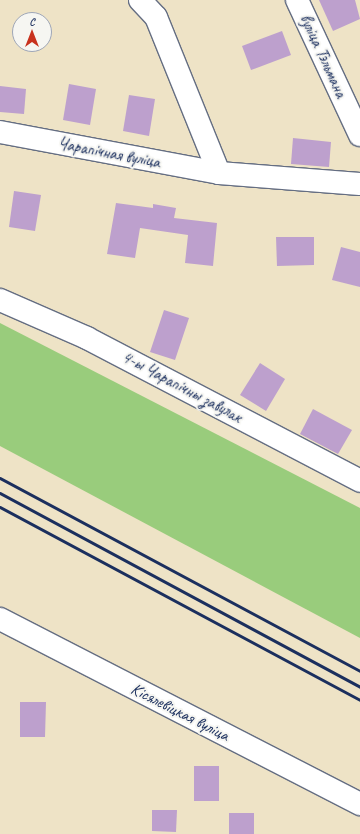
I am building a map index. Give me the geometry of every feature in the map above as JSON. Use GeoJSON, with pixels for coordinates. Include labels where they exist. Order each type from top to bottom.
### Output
{"type":"FeatureCollection","features":[{"type":"Feature","properties":{"kind":"street"},"geometry":{"type":"LineString","coordinates":[[140,0],[156,17],[219,173]]}},
{"type":"Feature","properties":{"kind":"street","name":"вуліца Тэльмана"},"geometry":{"type":"LineString","coordinates":[[297,0],[360,134]]}},
{"type":"Feature","properties":{"kind":"street","name":"Чарапічная вуліца"},"geometry":{"type":"LineString","coordinates":[[0,132],[219,173],[360,184]]}},
{"type":"Feature","properties":{"kind":"street","name":"4-ы Чарапічны завулак"},"geometry":{"type":"LineString","coordinates":[[0,300],[87,338],[360,481]]}},
{"type":"Feature","properties":{"kind":"street","name":"Кісялевіцкая вуліца"},"geometry":{"type":"LineString","coordinates":[[0,619],[360,804]]}},
{"type":"Feature","properties":{"kind":"green space"},"geometry":{"type":"Polygon","coordinates":[[[0,323],[360,508],[360,638],[0,446],[0,323]]]}},
{"type":"Feature","properties":{"kind":"building"},"geometry":{"type":"Polygon","coordinates":[[[319,0],[355,0],[360,19],[333,31],[319,0]]]}},
{"type":"Feature","properties":{"kind":"building"},"geometry":{"type":"Polygon","coordinates":[[[282,31],[291,55],[251,70],[242,46],[282,31]]]}},
{"type":"Feature","properties":{"kind":"building"},"geometry":{"type":"Polygon","coordinates":[[[69,84],[96,89],[90,125],[63,120],[69,84]]]}},
{"type":"Feature","properties":{"kind":"building"},"geometry":{"type":"Polygon","coordinates":[[[0,86],[26,89],[24,114],[0,112],[0,86]]]}},
{"type":"Feature","properties":{"kind":"building"},"geometry":{"type":"Polygon","coordinates":[[[129,95],[155,99],[149,136],[123,131],[129,95]]]}},
{"type":"Feature","properties":{"kind":"building"},"geometry":{"type":"Polygon","coordinates":[[[293,138],[331,142],[329,167],[291,164],[293,138]]]}},
{"type":"Feature","properties":{"kind":"building"},"geometry":{"type":"Polygon","coordinates":[[[14,191],[41,195],[35,231],[9,227],[14,191]]]}},
{"type":"Feature","properties":{"kind":"building"},"geometry":{"type":"Polygon","coordinates":[[[116,203],[153,208],[153,204],[176,208],[174,218],[217,223],[213,266],[185,263],[188,235],[140,228],[135,258],[107,254],[116,203]]]}},
{"type":"Feature","properties":{"kind":"building"},"geometry":{"type":"Polygon","coordinates":[[[276,237],[314,237],[314,265],[277,266],[276,237]]]}},
{"type":"Feature","properties":{"kind":"building"},"geometry":{"type":"Polygon","coordinates":[[[341,247],[360,252],[360,287],[332,280],[341,247]]]}},
{"type":"Feature","properties":{"kind":"building"},"geometry":{"type":"Polygon","coordinates":[[[164,310],[189,318],[175,360],[150,352],[164,310]]]}},
{"type":"Feature","properties":{"kind":"building"},"geometry":{"type":"Polygon","coordinates":[[[260,363],[285,379],[266,411],[240,395],[260,363]]]}},
{"type":"Feature","properties":{"kind":"building"},"geometry":{"type":"Polygon","coordinates":[[[313,409],[352,430],[338,454],[300,434],[313,409]]]}},
{"type":"Feature","properties":{"kind":"building"},"geometry":{"type":"Polygon","coordinates":[[[20,702],[46,702],[45,737],[20,737],[20,702]]]}},
{"type":"Feature","properties":{"kind":"building"},"geometry":{"type":"Polygon","coordinates":[[[194,766],[219,766],[219,801],[194,801],[194,766]]]}},
{"type":"Feature","properties":{"kind":"building"},"geometry":{"type":"Polygon","coordinates":[[[152,810],[177,810],[176,832],[152,831],[152,810]]]}},
{"type":"Feature","properties":{"kind":"building"},"geometry":{"type":"Polygon","coordinates":[[[229,813],[254,813],[254,834],[229,834],[229,813]]]}},
{"type":"Feature","properties":{"kind":"railway"},"geometry":{"type":"LineString","coordinates":[[0,478],[360,671]]}},
{"type":"Feature","properties":{"kind":"railway"},"geometry":{"type":"LineString","coordinates":[[0,493],[360,687]]}},
{"type":"Feature","properties":{"kind":"railway"},"geometry":{"type":"LineString","coordinates":[[0,507],[360,700]]}}]}
